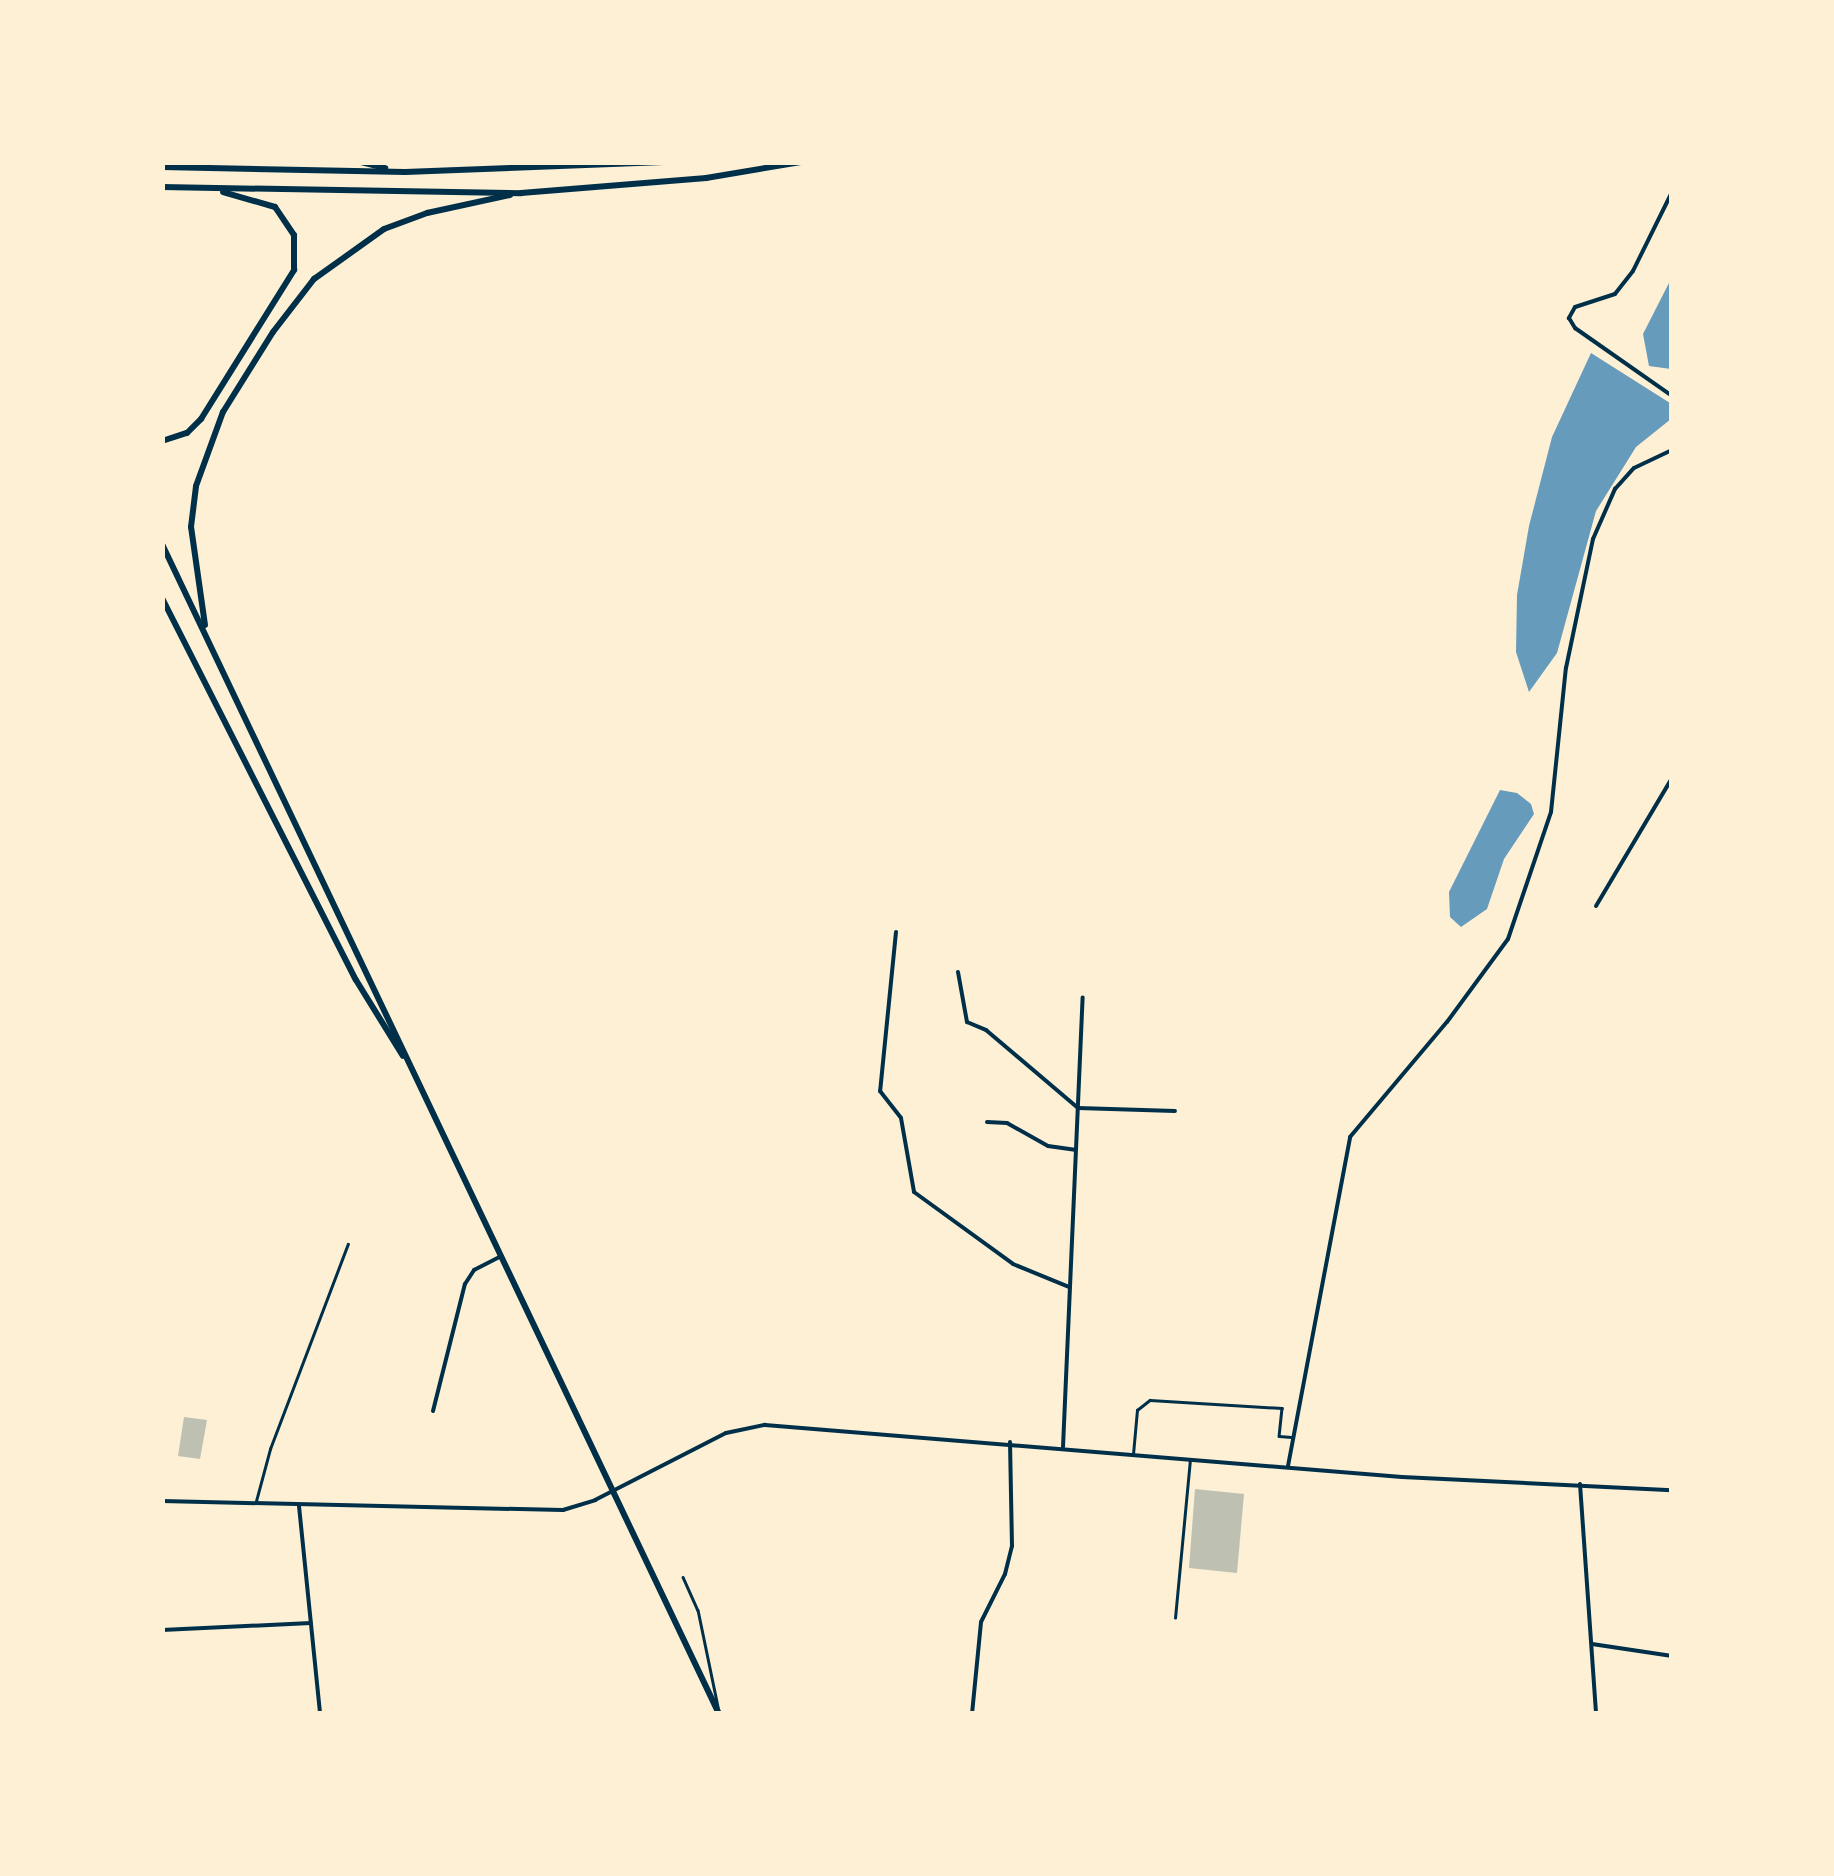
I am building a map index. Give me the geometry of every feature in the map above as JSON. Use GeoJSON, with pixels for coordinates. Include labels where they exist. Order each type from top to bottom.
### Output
{"type":"FeatureCollection","features":[{"type":"Feature","properties":{"kind":"highway"},"geometry":{"type":"LineString","coordinates":[[223,166],[239,162]]}},
{"type":"Feature","properties":{"kind":"highway"},"geometry":{"type":"LineString","coordinates":[[361,162],[406,172]]}},
{"type":"Feature","properties":{"kind":"highway"},"geometry":{"type":"LineString","coordinates":[[162,167],[406,172],[664,162]]}},
{"type":"Feature","properties":{"kind":"highway"},"geometry":{"type":"LineString","coordinates":[[162,186],[521,193],[706,178],[801,162]]}},
{"type":"Feature","properties":{"kind":"highway"},"geometry":{"type":"LineString","coordinates":[[162,441],[186,433],[201,419],[294,270],[294,236],[274,207],[262,200],[202,188]]}},
{"type":"Feature","properties":{"kind":"highway"},"geometry":{"type":"LineString","coordinates":[[209,641],[193,558],[196,486],[224,412],[273,332],[314,279],[384,229],[427,213],[521,193]]}},
{"type":"Feature","properties":{"kind":"highway"},"geometry":{"type":"LineString","coordinates":[[162,544],[719,1714]]}},
{"type":"Feature","properties":{"kind":"highway"},"geometry":{"type":"LineString","coordinates":[[162,598],[356,980],[416,1078]]}},
{"type":"Feature","properties":{"kind":"street"},"geometry":{"type":"LineString","coordinates":[[1672,192],[1633,271],[1615,294],[1575,306],[1569,318],[1575,328],[1672,396]]}},
{"type":"Feature","properties":{"kind":"street"},"geometry":{"type":"LineString","coordinates":[[1288,1468],[1350,1136],[1488,971],[1516,922],[1550,812],[1566,668],[1593,538],[1614,489],[1634,468],[1672,450]]}},
{"type":"Feature","properties":{"kind":"street"},"geometry":{"type":"LineString","coordinates":[[1596,906],[1672,778]]}},
{"type":"Feature","properties":{"kind":"street"},"geometry":{"type":"LineString","coordinates":[[896,932],[880,1091],[901,1118],[914,1192],[1012,1264],[1068,1287]]}},
{"type":"Feature","properties":{"kind":"street"},"geometry":{"type":"LineString","coordinates":[[958,972],[967,1022],[986,1030],[1078,1108],[1174,1111]]}},
{"type":"Feature","properties":{"kind":"street"},"geometry":{"type":"LineString","coordinates":[[1063,1448],[1083,997]]}},
{"type":"Feature","properties":{"kind":"street"},"geometry":{"type":"LineString","coordinates":[[987,1122],[1008,1124],[1048,1146],[1075,1150]]}},
{"type":"Feature","properties":{"kind":"street"},"geometry":{"type":"LineString","coordinates":[[433,1411],[465,1284],[474,1270],[500,1257]]}},
{"type":"Feature","properties":{"kind":"street"},"geometry":{"type":"LineString","coordinates":[[162,1324],[162,1344]]}},
{"type":"Feature","properties":{"kind":"street"},"geometry":{"type":"LineString","coordinates":[[162,1501],[563,1510],[726,1433],[753,1426],[1010,1442],[1288,1468],[1672,1490]]}},
{"type":"Feature","properties":{"kind":"street"},"geometry":{"type":"LineString","coordinates":[[972,1714],[981,1622],[1005,1574],[1012,1546],[1010,1442]]}},
{"type":"Feature","properties":{"kind":"street"},"geometry":{"type":"LineString","coordinates":[[1580,1483],[1596,1714]]}},
{"type":"Feature","properties":{"kind":"street"},"geometry":{"type":"LineString","coordinates":[[300,1506],[320,1714]]}},
{"type":"Feature","properties":{"kind":"street"},"geometry":{"type":"LineString","coordinates":[[162,1630],[311,1623]]}},
{"type":"Feature","properties":{"kind":"street"},"geometry":{"type":"LineString","coordinates":[[1592,1644],[1672,1656]]}},
{"type":"Feature","properties":{"kind":"lane"},"geometry":{"type":"LineString","coordinates":[[255,1503],[270,1449],[348,1244]]}},
{"type":"Feature","properties":{"kind":"lane"},"geometry":{"type":"LineString","coordinates":[[1134,1454],[1137,1410],[1150,1400],[1282,1408],[1278,1436],[1292,1437]]}},
{"type":"Feature","properties":{"kind":"lane"},"geometry":{"type":"LineString","coordinates":[[1175,1618],[1190,1460]]}},
{"type":"Feature","properties":{"kind":"lane"},"geometry":{"type":"LineString","coordinates":[[683,1577],[698,1610],[719,1714]]}},
{"type":"Feature","properties":{"kind":"water"},"geometry":{"type":"Polygon","coordinates":[[[1671,279],[1671,369],[1649,366],[1643,334],[1671,279]]]}},
{"type":"Feature","properties":{"kind":"water"},"geometry":{"type":"Polygon","coordinates":[[[1591,353],[1670,403],[1671,419],[1636,447],[1596,511],[1557,653],[1529,692],[1516,652],[1517,595],[1529,526],[1552,437],[1591,353]]]}},
{"type":"Feature","properties":{"kind":"water"},"geometry":{"type":"Polygon","coordinates":[[[1500,790],[1517,793],[1531,804],[1534,814],[1504,859],[1487,909],[1461,927],[1450,917],[1449,892],[1500,790]]]}},
{"type":"Feature","properties":{"kind":"building"},"geometry":{"type":"Polygon","coordinates":[[[184,1417],[207,1420],[200,1459],[178,1456],[184,1417]]]}},
{"type":"Feature","properties":{"kind":"building"},"geometry":{"type":"Polygon","coordinates":[[[1195,1489],[1244,1494],[1237,1573],[1189,1568],[1195,1489]]]}}]}
